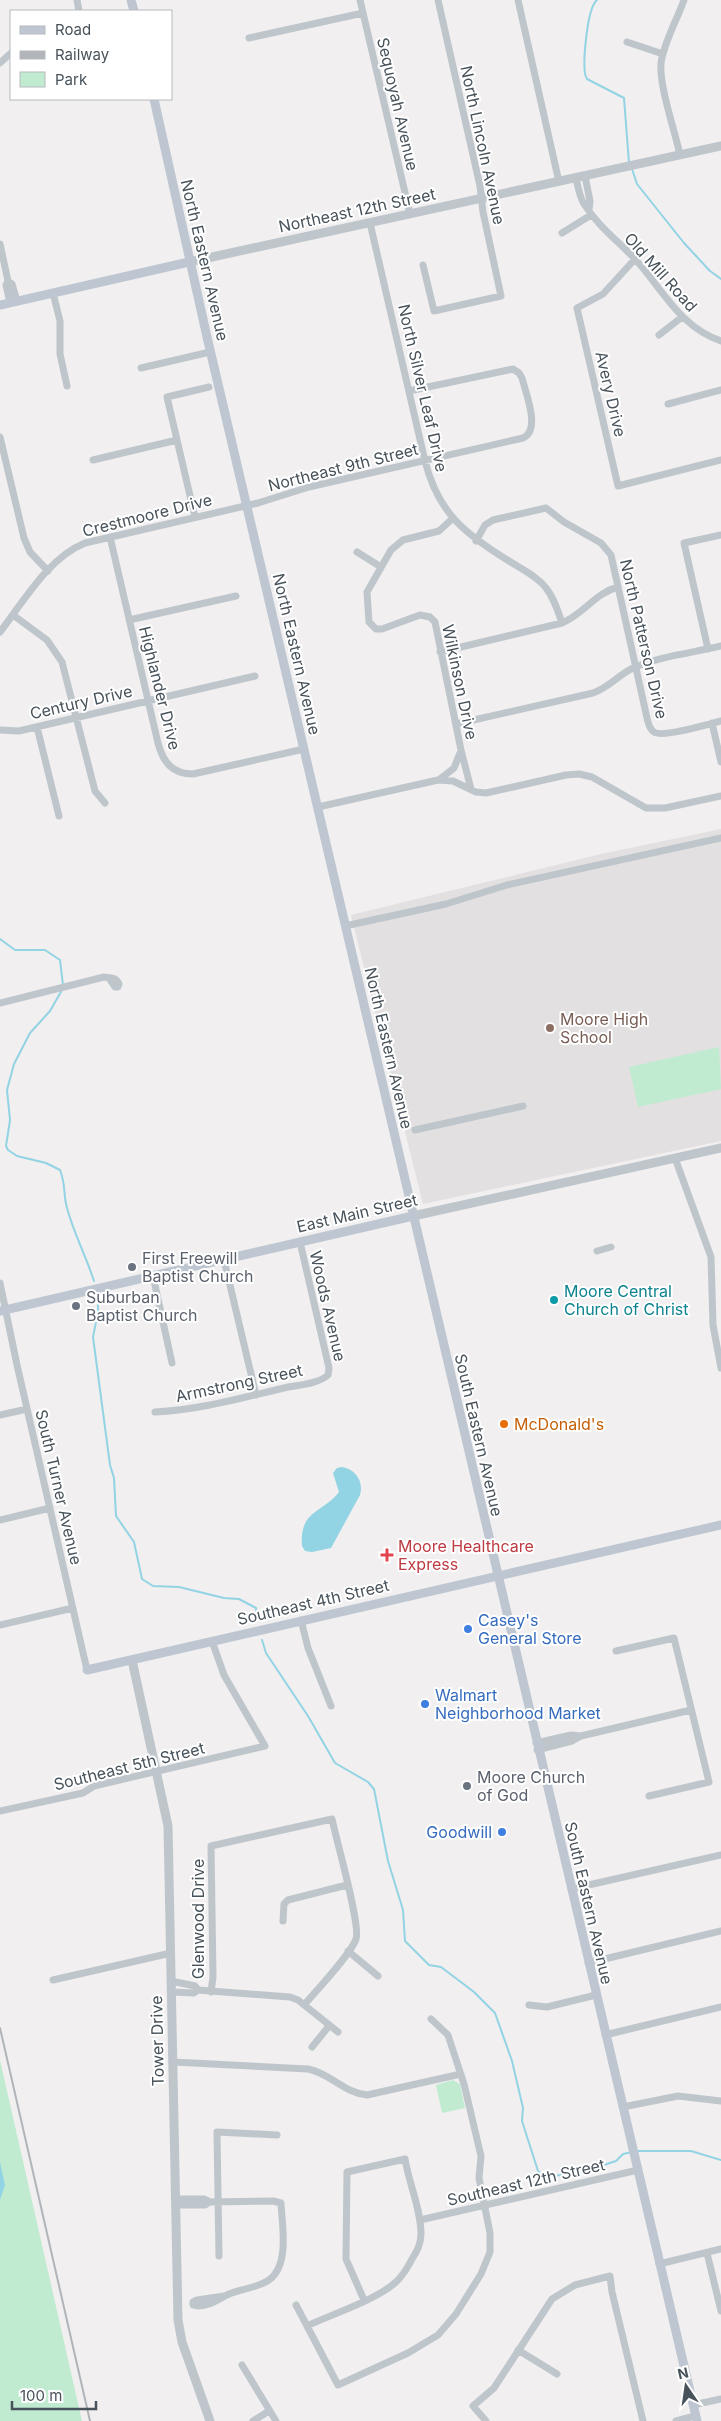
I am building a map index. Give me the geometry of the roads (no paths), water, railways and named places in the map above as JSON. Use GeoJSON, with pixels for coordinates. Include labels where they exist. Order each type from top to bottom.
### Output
{"type":"FeatureCollection","features":[{"type":"Feature","properties":{"kind":"main road","name":"North Eastern Avenue"},"geometry":{"type":"LineString","coordinates":[[154,100],[189,262],[248,505],[413,1216]]}},
{"type":"Feature","properties":{"kind":"main road","name":"Northeast 12th Street"},"geometry":{"type":"LineString","coordinates":[[0,305],[189,262]]}},
{"type":"Feature","properties":{"kind":"main road","name":"East Main Street"},"geometry":{"type":"LineString","coordinates":[[3,1310],[413,1216]]}},
{"type":"Feature","properties":{"kind":"main road","name":"South Eastern Avenue"},"geometry":{"type":"LineString","coordinates":[[413,1216],[536,1746],[696,2419]]}},
{"type":"Feature","properties":{"kind":"main road","name":"Southeast 4th Street"},"geometry":{"type":"LineString","coordinates":[[87,1670],[721,1524]]}},
{"type":"Feature","properties":{"kind":"street","name":"Sequoyah Avenue"},"geometry":{"type":"LineString","coordinates":[[360,0],[410,214]]}},
{"type":"Feature","properties":{"kind":"street","name":"North Lincoln Avenue"},"geometry":{"type":"LineString","coordinates":[[423,265],[434,311],[501,296],[482,199],[438,0]]}},
{"type":"Feature","properties":{"kind":"street"},"geometry":{"type":"LineString","coordinates":[[518,0],[559,182]]}},
{"type":"Feature","properties":{"kind":"street"},"geometry":{"type":"LineString","coordinates":[[680,155],[662,80],[663,54],[684,0]]}},
{"type":"Feature","properties":{"kind":"street"},"geometry":{"type":"LineString","coordinates":[[249,38],[363,13]]}},
{"type":"Feature","properties":{"kind":"street"},"geometry":{"type":"LineString","coordinates":[[626,42],[663,54]]}},
{"type":"Feature","properties":{"kind":"street"},"geometry":{"type":"LineString","coordinates":[[0,63],[10,54]]}},
{"type":"Feature","properties":{"kind":"street","name":"Northeast 12th Street"},"geometry":{"type":"LineString","coordinates":[[189,262],[721,146]]}},
{"type":"Feature","properties":{"kind":"street"},"geometry":{"type":"LineString","coordinates":[[562,233],[590,212],[580,177]]}},
{"type":"Feature","properties":{"kind":"street","name":"Old Mill Road"},"geometry":{"type":"LineString","coordinates":[[590,212],[604,230],[635,259],[682,317],[699,332],[721,341]]}},
{"type":"Feature","properties":{"kind":"street","name":"North Silver Leaf Drive"},"geometry":{"type":"LineString","coordinates":[[370,223],[425,461],[435,490],[452,519],[476,541],[543,584],[552,595],[562,623]]}},
{"type":"Feature","properties":{"kind":"street"},"geometry":{"type":"LineString","coordinates":[[0,244],[8,281],[12,284],[13,302]]}},
{"type":"Feature","properties":{"kind":"street","name":"Avery Drive"},"geometry":{"type":"LineString","coordinates":[[635,259],[603,294],[577,308],[618,486],[721,460]]}},
{"type":"Feature","properties":{"kind":"street"},"geometry":{"type":"LineString","coordinates":[[53,293],[60,321],[60,354],[67,386]]}},
{"type":"Feature","properties":{"kind":"street"},"geometry":{"type":"LineString","coordinates":[[659,335],[682,317]]}},
{"type":"Feature","properties":{"kind":"street"},"geometry":{"type":"LineString","coordinates":[[141,368],[210,352]]}},
{"type":"Feature","properties":{"kind":"street","name":"Northeast 9th Street"},"geometry":{"type":"LineString","coordinates":[[248,505],[309,487],[523,438],[530,433],[532,420],[522,378],[513,369],[409,391]]}},
{"type":"Feature","properties":{"kind":"street"},"geometry":{"type":"LineString","coordinates":[[195,517],[167,397],[209,387]]}},
{"type":"Feature","properties":{"kind":"street"},"geometry":{"type":"LineString","coordinates":[[668,404],[721,390]]}},
{"type":"Feature","properties":{"kind":"street"},"geometry":{"type":"LineString","coordinates":[[0,436],[24,538],[30,552],[48,571]]}},
{"type":"Feature","properties":{"kind":"street"},"geometry":{"type":"LineString","coordinates":[[93,460],[178,440]]}},
{"type":"Feature","properties":{"kind":"street","name":"Crestmoore Drive"},"geometry":{"type":"LineString","coordinates":[[0,632],[48,571],[60,558],[78,546],[248,505]]}},
{"type":"Feature","properties":{"kind":"street","name":"North Patterson Drive"},"geometry":{"type":"LineString","coordinates":[[476,541],[485,525],[493,520],[546,508],[564,522],[606,548],[611,555],[647,718],[654,732],[668,733],[721,721]]}},
{"type":"Feature","properties":{"kind":"street","name":"Wilkinson Drive"},"geometry":{"type":"LineString","coordinates":[[452,519],[438,530],[400,542],[391,550],[367,592],[371,626],[382,629],[420,615],[427,616],[435,622],[461,750],[471,789]]}},
{"type":"Feature","properties":{"kind":"street"},"geometry":{"type":"LineString","coordinates":[[708,649],[684,543],[721,535]]}},
{"type":"Feature","properties":{"kind":"street","name":"Highlander Drive"},"geometry":{"type":"LineString","coordinates":[[110,537],[160,753],[168,765],[181,773],[198,774],[304,749]]}},
{"type":"Feature","properties":{"kind":"street"},"geometry":{"type":"LineString","coordinates":[[357,552],[380,567]]}},
{"type":"Feature","properties":{"kind":"street"},"geometry":{"type":"LineString","coordinates":[[440,652],[562,623],[574,617],[602,592],[618,587]]}},
{"type":"Feature","properties":{"kind":"street"},"geometry":{"type":"LineString","coordinates":[[129,620],[236,596]]}},
{"type":"Feature","properties":{"kind":"street"},"geometry":{"type":"LineString","coordinates":[[13,615],[47,640],[57,652],[64,670],[96,791],[105,803]]}},
{"type":"Feature","properties":{"kind":"street"},"geometry":{"type":"LineString","coordinates":[[456,724],[593,693],[607,687],[636,667],[721,646]]}},
{"type":"Feature","properties":{"kind":"street","name":"Century Drive"},"geometry":{"type":"LineString","coordinates":[[0,730],[20,731],[255,676]]}},
{"type":"Feature","properties":{"kind":"street"},"geometry":{"type":"LineString","coordinates":[[712,723],[721,762]]}},
{"type":"Feature","properties":{"kind":"street"},"geometry":{"type":"LineString","coordinates":[[37,727],[58,816]]}},
{"type":"Feature","properties":{"kind":"street"},"geometry":{"type":"LineString","coordinates":[[438,780],[454,768],[461,750]]}},
{"type":"Feature","properties":{"kind":"street"},"geometry":{"type":"LineString","coordinates":[[318,807],[438,780],[453,781],[486,793],[566,775],[580,774],[592,777],[646,808],[665,808],[721,796]]}},
{"type":"Feature","properties":{"kind":"street"},"geometry":{"type":"LineString","coordinates":[[345,926],[446,904],[514,883],[721,838]]}},
{"type":"Feature","properties":{"kind":"street"},"geometry":{"type":"LineString","coordinates":[[0,1003],[77,983],[109,978]]}},
{"type":"Feature","properties":{"kind":"street"},"geometry":{"type":"LineString","coordinates":[[415,1130],[523,1106]]}},
{"type":"Feature","properties":{"kind":"street","name":"East Main Street"},"geometry":{"type":"LineString","coordinates":[[413,1216],[721,1148]]}},
{"type":"Feature","properties":{"kind":"street"},"geometry":{"type":"LineString","coordinates":[[675,1158],[711,1257],[713,1325],[721,1368]]}},
{"type":"Feature","properties":{"kind":"street","name":"Woods Avenue"},"geometry":{"type":"LineString","coordinates":[[300,1242],[329,1368],[328,1375]]}},
{"type":"Feature","properties":{"kind":"street"},"geometry":{"type":"LineString","coordinates":[[597,1250],[611,1247]]}},
{"type":"Feature","properties":{"kind":"street"},"geometry":{"type":"LineString","coordinates":[[224,1260],[256,1395]]}},
{"type":"Feature","properties":{"kind":"street"},"geometry":{"type":"LineString","coordinates":[[153,1276],[172,1364]]}},
{"type":"Feature","properties":{"kind":"street","name":"South Turner Avenue"},"geometry":{"type":"LineString","coordinates":[[0,1283],[3,1310],[87,1670]]}},
{"type":"Feature","properties":{"kind":"street","name":"Armstrong Street"},"geometry":{"type":"LineString","coordinates":[[155,1412],[191,1409],[322,1379],[328,1375]]}},
{"type":"Feature","properties":{"kind":"street"},"geometry":{"type":"LineString","coordinates":[[0,1415],[27,1409]]}},
{"type":"Feature","properties":{"kind":"street"},"geometry":{"type":"LineString","coordinates":[[0,1520],[50,1508]]}},
{"type":"Feature","properties":{"kind":"street"},"geometry":{"type":"LineString","coordinates":[[0,1625],[73,1608]]}},
{"type":"Feature","properties":{"kind":"street"},"geometry":{"type":"LineString","coordinates":[[302,1620],[311,1658],[331,1706]]}},
{"type":"Feature","properties":{"kind":"street"},"geometry":{"type":"LineString","coordinates":[[616,1651],[674,1638],[708,1782],[649,1796]]}},
{"type":"Feature","properties":{"kind":"street","name":"Southeast 5th Street"},"geometry":{"type":"LineString","coordinates":[[0,1811],[82,1793],[94,1786],[265,1746],[224,1675],[212,1640]]}},
{"type":"Feature","properties":{"kind":"street","name":"Tower Drive"},"geometry":{"type":"LineString","coordinates":[[132,1660],[168,1826],[179,2331],[210,2421]]}},
{"type":"Feature","properties":{"kind":"street"},"geometry":{"type":"LineString","coordinates":[[536,1746],[570,1735],[581,1736],[691,1710]]}},
{"type":"Feature","properties":{"kind":"street","name":"Glenwood Drive"},"geometry":{"type":"LineString","coordinates":[[212,1992],[211,1846],[332,1819],[348,1884]]}},
{"type":"Feature","properties":{"kind":"street"},"geometry":{"type":"LineString","coordinates":[[571,1889],[721,1855]]}},
{"type":"Feature","properties":{"kind":"street"},"geometry":{"type":"LineString","coordinates":[[283,1921],[284,1904],[288,1900],[348,1884],[357,1932],[356,1940],[304,2005]]}},
{"type":"Feature","properties":{"kind":"street"},"geometry":{"type":"LineString","coordinates":[[588,1962],[721,1931]]}},
{"type":"Feature","properties":{"kind":"street"},"geometry":{"type":"LineString","coordinates":[[348,1951],[378,1976]]}},
{"type":"Feature","properties":{"kind":"street"},"geometry":{"type":"LineString","coordinates":[[53,1980],[171,1953]]}},
{"type":"Feature","properties":{"kind":"street"},"geometry":{"type":"LineString","coordinates":[[171,1981],[195,1986],[198,1990],[212,1992],[294,1998],[338,2032]]}},
{"type":"Feature","properties":{"kind":"street"},"geometry":{"type":"LineString","coordinates":[[172,1992],[194,1993],[198,1990]]}},
{"type":"Feature","properties":{"kind":"street"},"geometry":{"type":"LineString","coordinates":[[529,2004],[547,2007],[596,1995]]}},
{"type":"Feature","properties":{"kind":"street"},"geometry":{"type":"LineString","coordinates":[[605,2034],[721,2007]]}},
{"type":"Feature","properties":{"kind":"street"},"geometry":{"type":"LineString","coordinates":[[296,2305],[338,2385],[421,2346],[438,2335],[450,2321],[488,2259],[491,2243],[479,2178],[481,2156],[461,2074],[448,2035],[431,2019]]}},
{"type":"Feature","properties":{"kind":"street"},"geometry":{"type":"LineString","coordinates":[[312,2047],[329,2026]]}},
{"type":"Feature","properties":{"kind":"street"},"geometry":{"type":"LineString","coordinates":[[173,2062],[308,2069],[321,2072],[352,2092],[367,2096],[461,2074]]}},
{"type":"Feature","properties":{"kind":"street"},"geometry":{"type":"LineString","coordinates":[[623,2107],[678,2096],[721,2101]]}},
{"type":"Feature","properties":{"kind":"street"},"geometry":{"type":"LineString","coordinates":[[218,2256],[214,2202],[217,2132],[277,2135]]}},
{"type":"Feature","properties":{"kind":"street"},"geometry":{"type":"LineString","coordinates":[[307,2326],[364,2300],[391,2286],[403,2274],[420,2245],[420,2220],[405,2159],[347,2172],[346,2259],[364,2300]]}},
{"type":"Feature","properties":{"kind":"street","name":"Southeast 12th Street"},"geometry":{"type":"LineString","coordinates":[[420,2220],[638,2170]]}},
{"type":"Feature","properties":{"kind":"street"},"geometry":{"type":"LineString","coordinates":[[175,2202],[205,2205],[214,2202],[273,2201],[281,2203],[282,2254],[280,2268],[273,2277],[262,2283],[224,2296]]}},
{"type":"Feature","properties":{"kind":"street"},"geometry":{"type":"LineString","coordinates":[[660,2264],[721,2249]]}},
{"type":"Feature","properties":{"kind":"street"},"geometry":{"type":"LineString","coordinates":[[707,2253],[721,2311]]}},
{"type":"Feature","properties":{"kind":"street"},"geometry":{"type":"LineString","coordinates":[[486,2421],[473,2406],[494,2388],[552,2299],[575,2285],[610,2276],[642,2421]]}},
{"type":"Feature","properties":{"kind":"street"},"geometry":{"type":"LineString","coordinates":[[518,2350],[557,2374]]}},
{"type":"Feature","properties":{"kind":"street"},"geometry":{"type":"LineString","coordinates":[[242,2366],[276,2421]]}},
{"type":"Feature","properties":{"kind":"street"},"geometry":{"type":"LineString","coordinates":[[693,2405],[721,2399]]}},
{"type":"Feature","properties":{"kind":"street"},"geometry":{"type":"LineString","coordinates":[[253,2421],[269,2411]]}},
{"type":"Feature","properties":{"kind":"street"},"geometry":{"type":"LineString","coordinates":[[676,2421],[696,2419]]}},
{"type":"Feature","properties":{"kind":"water"},"geometry":{"type":"Polygon","coordinates":[[[342,1467],[351,1470],[357,1476],[361,1485],[360,1495],[331,1548],[312,1552],[305,1551],[302,1546],[304,1525],[313,1513],[333,1499],[339,1492],[333,1473],[337,1468],[342,1467]]]}},
{"type":"Feature","properties":{"kind":"water"},"geometry":{"type":"Polygon","coordinates":[[[0,2162],[5,2185],[0,2200],[0,2162]]]}},
{"type":"Feature","properties":{"kind":"waterway"},"geometry":{"type":"LineString","coordinates":[[597,0],[588,23],[585,47],[585,74],[587,79],[624,98],[629,163]]}},
{"type":"Feature","properties":{"kind":"waterway"},"geometry":{"type":"LineString","coordinates":[[632,169],[637,184],[684,243],[710,271],[721,279]]}},
{"type":"Feature","properties":{"kind":"waterway"},"geometry":{"type":"LineString","coordinates":[[0,939],[15,950],[45,950],[60,960],[63,985]]}},
{"type":"Feature","properties":{"kind":"waterway"},"geometry":{"type":"LineString","coordinates":[[62,990],[50,1011],[30,1033],[14,1064],[7,1090],[10,1120],[6,1146],[8,1150],[17,1156],[46,1163],[60,1170],[70,1218],[94,1281]]}},
{"type":"Feature","properties":{"kind":"waterway"},"geometry":{"type":"LineString","coordinates":[[98,1298],[98,1312],[93,1337],[110,1465],[114,1478],[116,1516],[134,1542],[142,1579],[153,1586],[179,1587],[224,1598],[239,1599],[256,1608],[256,1621]]}},
{"type":"Feature","properties":{"kind":"waterway"},"geometry":{"type":"LineString","coordinates":[[262,1640],[266,1653],[308,1716],[335,1763],[368,1782],[374,1789],[388,1861],[403,1910],[405,1941],[429,1965],[441,1967],[474,1992],[495,2013],[512,2061],[523,2108],[522,2121],[538,2171],[548,2176],[579,2173],[616,2161],[623,2154],[632,2152]]}},
{"type":"Feature","properties":{"kind":"waterway"},"geometry":{"type":"LineString","coordinates":[[637,2151],[691,2151],[721,2160]]}},
{"type":"Feature","properties":{"kind":"railway"},"geometry":{"type":"LineString","coordinates":[[0,2028],[90,2421]]}},
{"type":"Feature","properties":{"kind":"place","name":"Moore High School"},"geometry":{"type":"Point","coordinates":[550,1028]}},
{"type":"Feature","properties":{"kind":"place","name":"First Freewill Baptist Church"},"geometry":{"type":"Point","coordinates":[132,1267]}},
{"type":"Feature","properties":{"kind":"place","name":"Moore Central Church of Christ"},"geometry":{"type":"Point","coordinates":[554,1300]}},
{"type":"Feature","properties":{"kind":"place","name":"Suburban Baptist Church"},"geometry":{"type":"Point","coordinates":[76,1306]}},
{"type":"Feature","properties":{"kind":"place","name":"McDonald's"},"geometry":{"type":"Point","coordinates":[504,1424]}},
{"type":"Feature","properties":{"kind":"place","name":"Moore Healthcare Express"},"geometry":{"type":"Point","coordinates":[387,1555]}},
{"type":"Feature","properties":{"kind":"place","name":"Casey's General Store"},"geometry":{"type":"Point","coordinates":[468,1629]}},
{"type":"Feature","properties":{"kind":"place","name":"Walmart Neighborhood Market"},"geometry":{"type":"Point","coordinates":[425,1704]}},
{"type":"Feature","properties":{"kind":"place","name":"Moore Church of God"},"geometry":{"type":"Point","coordinates":[467,1786]}},
{"type":"Feature","properties":{"kind":"place","name":"Goodwill"},"geometry":{"type":"Point","coordinates":[502,1832]}}]}
